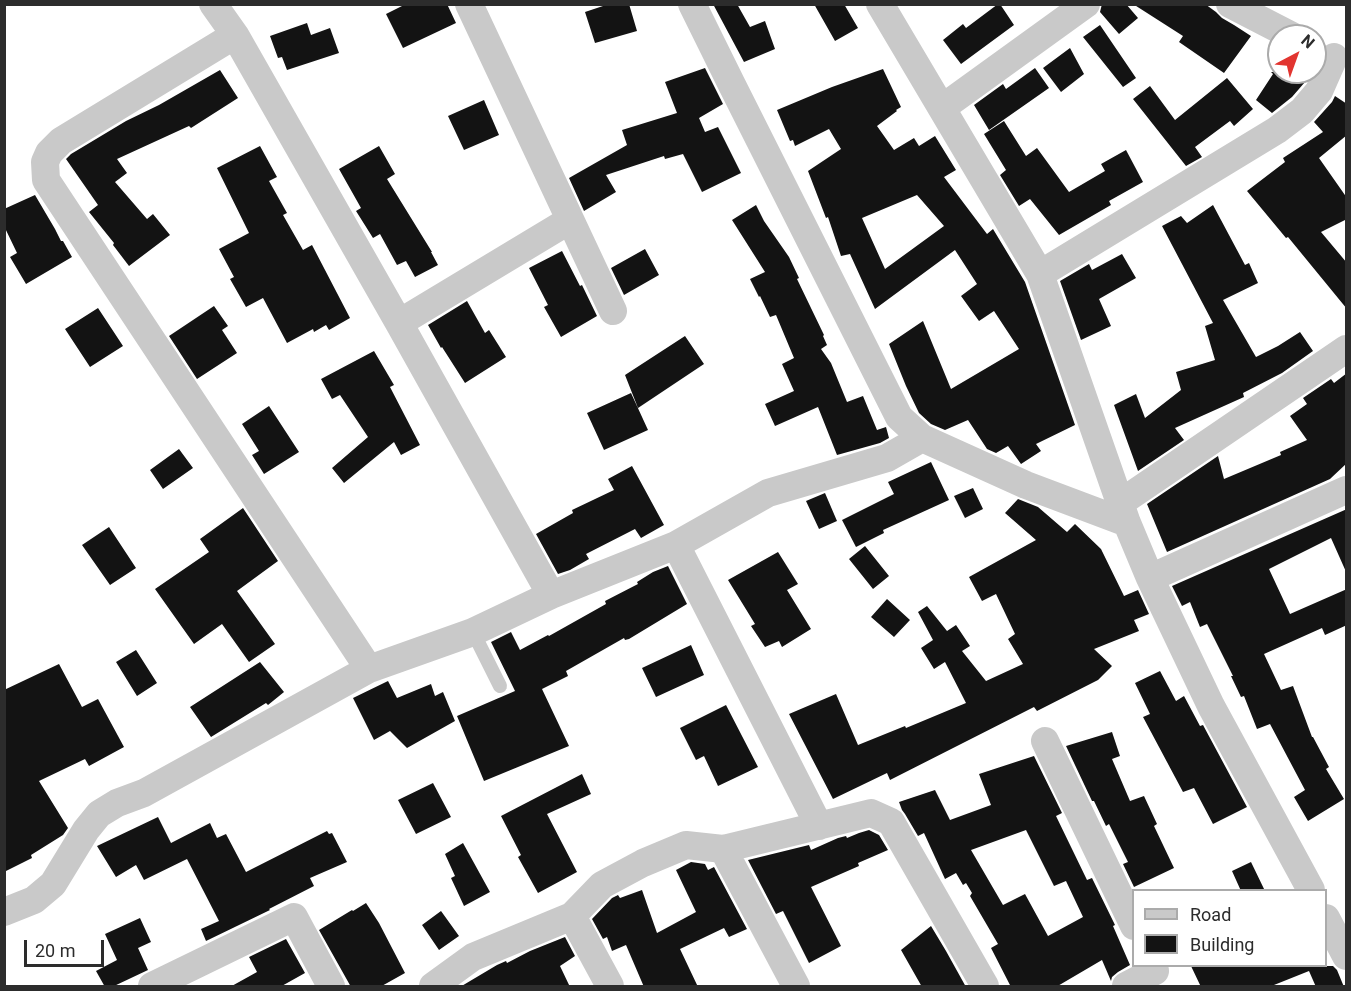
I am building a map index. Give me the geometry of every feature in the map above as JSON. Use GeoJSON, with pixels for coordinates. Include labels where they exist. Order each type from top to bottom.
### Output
{"type":"FeatureCollection","features":[{"type":"Feature","properties":{"kind":"street"},"geometry":{"type":"LineString","coordinates":[[213,4],[235,35],[551,595]]}},
{"type":"Feature","properties":{"kind":"street"},"geometry":{"type":"LineString","coordinates":[[469,4],[613,311]]}},
{"type":"Feature","properties":{"kind":"street"},"geometry":{"type":"LineString","coordinates":[[692,4],[899,417],[921,438],[1026,485],[1124,513]]}},
{"type":"Feature","properties":{"kind":"street"},"geometry":{"type":"LineString","coordinates":[[880,4],[1040,274],[1124,513],[1150,578],[1211,706],[1310,889]]}},
{"type":"Feature","properties":{"kind":"street"},"geometry":{"type":"LineString","coordinates":[[942,108],[1086,4]]}},
{"type":"Feature","properties":{"kind":"street"},"geometry":{"type":"LineString","coordinates":[[1230,4],[1269,24]]}},
{"type":"Feature","properties":{"kind":"street"},"geometry":{"type":"LineString","coordinates":[[235,35],[61,141],[49,153],[45,162],[46,180],[369,669]]}},
{"type":"Feature","properties":{"kind":"street"},"geometry":{"type":"LineString","coordinates":[[1040,274],[1277,130],[1302,111],[1319,91],[1332,55]]}},
{"type":"Feature","properties":{"kind":"street"},"geometry":{"type":"LineString","coordinates":[[399,323],[570,220]]}},
{"type":"Feature","properties":{"kind":"street"},"geometry":{"type":"LineString","coordinates":[[1124,513],[1347,349]]}},
{"type":"Feature","properties":{"kind":"street"},"geometry":{"type":"LineString","coordinates":[[4,912],[34,900],[52,884],[86,830],[99,814],[117,803],[144,793],[369,669],[473,632],[551,595],[676,545],[768,493],[887,458],[921,438]]}},
{"type":"Feature","properties":{"kind":"street"},"geometry":{"type":"LineString","coordinates":[[1150,578],[1347,490]]}},
{"type":"Feature","properties":{"kind":"street"},"geometry":{"type":"LineString","coordinates":[[676,545],[819,826]]}},
{"type":"Feature","properties":{"kind":"street"},"geometry":{"type":"LineString","coordinates":[[1045,741],[1132,922]]}},
{"type":"Feature","properties":{"kind":"street"},"geometry":{"type":"LineString","coordinates":[[433,987],[473,957],[572,916],[602,885],[643,863],[686,845],[723,849],[871,813],[891,822],[985,987]]}},
{"type":"Feature","properties":{"kind":"street"},"geometry":{"type":"LineString","coordinates":[[723,849],[796,987]]}},
{"type":"Feature","properties":{"kind":"street"},"geometry":{"type":"LineString","coordinates":[[572,916],[610,987]]}},
{"type":"Feature","properties":{"kind":"street"},"geometry":{"type":"LineString","coordinates":[[152,987],[294,917],[331,987]]}},
{"type":"Feature","properties":{"kind":"street"},"geometry":{"type":"LineString","coordinates":[[1327,920],[1347,956]]}},
{"type":"Feature","properties":{"kind":"street"},"geometry":{"type":"LineString","coordinates":[[1126,987],[1157,974]]}},
{"type":"Feature","properties":{"kind":"lane"},"geometry":{"type":"LineString","coordinates":[[473,632],[500,686]]}},
{"type":"Feature","properties":{"kind":"building"},"geometry":{"type":"Polygon","coordinates":[[[406,4],[447,4],[456,23],[403,48],[386,14],[406,4]]]}},
{"type":"Feature","properties":{"kind":"building"},"geometry":{"type":"Polygon","coordinates":[[[609,4],[629,4],[637,31],[595,43],[585,12],[609,4]]]}},
{"type":"Feature","properties":{"kind":"building"},"geometry":{"type":"Polygon","coordinates":[[[713,4],[737,4],[750,27],[765,21],[775,49],[744,62],[713,4]]]}},
{"type":"Feature","properties":{"kind":"building"},"geometry":{"type":"Polygon","coordinates":[[[814,4],[844,4],[858,28],[835,41],[814,4]]]}},
{"type":"Feature","properties":{"kind":"building"},"geometry":{"type":"Polygon","coordinates":[[[998,4],[1014,25],[961,64],[943,40],[963,24],[966,28],[998,4]]]}},
{"type":"Feature","properties":{"kind":"building"},"geometry":{"type":"Polygon","coordinates":[[[1102,4],[1126,4],[1138,18],[1119,34],[1100,12],[1102,4]]]}},
{"type":"Feature","properties":{"kind":"building"},"geometry":{"type":"Polygon","coordinates":[[[1133,4],[1205,4],[1251,36],[1224,73],[1179,42],[1183,36],[1133,4]]]}},
{"type":"Feature","properties":{"kind":"building"},"geometry":{"type":"Polygon","coordinates":[[[307,23],[311,35],[330,28],[339,53],[287,70],[282,57],[278,58],[270,36],[307,23]]]}},
{"type":"Feature","properties":{"kind":"building"},"geometry":{"type":"Polygon","coordinates":[[[1100,25],[1136,78],[1123,87],[1083,37],[1100,25]]]}},
{"type":"Feature","properties":{"kind":"building"},"geometry":{"type":"Polygon","coordinates":[[[1070,48],[1084,74],[1061,92],[1043,68],[1070,48]]]}},
{"type":"Feature","properties":{"kind":"building"},"geometry":{"type":"Polygon","coordinates":[[[705,68],[723,104],[699,118],[705,132],[718,127],[741,173],[702,192],[683,154],[665,159],[664,156],[606,175],[616,192],[584,211],[569,178],[627,145],[622,130],[677,113],[665,82],[705,68]]]}},
{"type":"Feature","properties":{"kind":"building"},"geometry":{"type":"Polygon","coordinates":[[[1035,68],[1049,88],[989,130],[974,105],[1003,84],[1006,89],[1035,68]]]}},
{"type":"Feature","properties":{"kind":"building"},"geometry":{"type":"Polygon","coordinates":[[[883,69],[901,107],[877,126],[894,150],[914,138],[919,146],[935,136],[956,170],[944,177],[987,234],[993,229],[1025,282],[1075,425],[1036,444],[1041,451],[1021,464],[1008,446],[996,453],[987,449],[968,420],[945,430],[931,424],[919,413],[889,344],[923,321],[951,389],[1019,349],[994,311],[979,321],[961,296],[977,284],[955,250],[875,309],[850,254],[841,256],[828,217],[826,218],[808,171],[841,149],[829,129],[795,146],[793,140],[790,141],[777,110],[883,69]],[[917,195],[862,218],[885,269],[944,226],[917,195]]]}},
{"type":"Feature","properties":{"kind":"building"},"geometry":{"type":"Polygon","coordinates":[[[220,70],[238,98],[191,128],[189,126],[117,159],[127,173],[115,182],[147,219],[153,214],[170,235],[129,266],[89,212],[98,205],[66,159],[126,121],[220,70]]]}},
{"type":"Feature","properties":{"kind":"building"},"geometry":{"type":"Polygon","coordinates":[[[1227,78],[1253,109],[1234,126],[1230,121],[1195,147],[1202,157],[1186,166],[1133,99],[1150,86],[1175,120],[1227,78]]]}},
{"type":"Feature","properties":{"kind":"building"},"geometry":{"type":"Polygon","coordinates":[[[1267,83],[1303,84],[1292,97],[1272,113],[1256,100],[1267,83]]]}},
{"type":"Feature","properties":{"kind":"building"},"geometry":{"type":"Polygon","coordinates":[[[1335,96],[1347,104],[1347,135],[1319,158],[1347,198],[1347,219],[1321,232],[1347,263],[1347,309],[1247,191],[1285,162],[1283,158],[1323,132],[1314,122],[1335,96]]]}},
{"type":"Feature","properties":{"kind":"building"},"geometry":{"type":"Polygon","coordinates":[[[484,100],[499,135],[464,150],[448,116],[484,100]]]}},
{"type":"Feature","properties":{"kind":"building"},"geometry":{"type":"Polygon","coordinates":[[[1004,121],[1026,156],[1037,148],[1069,192],[1105,171],[1101,164],[1126,150],[1143,182],[1109,201],[1111,205],[1059,235],[1030,199],[1019,206],[1000,175],[1006,170],[984,134],[1004,121]]]}},
{"type":"Feature","properties":{"kind":"building"},"geometry":{"type":"Polygon","coordinates":[[[260,146],[277,177],[269,181],[287,213],[283,215],[303,250],[312,245],[350,318],[329,330],[326,325],[314,332],[313,329],[287,343],[263,298],[246,307],[230,279],[234,277],[219,249],[249,233],[217,168],[260,146]]]}},
{"type":"Feature","properties":{"kind":"building"},"geometry":{"type":"Polygon","coordinates":[[[379,146],[395,174],[387,179],[438,265],[415,277],[406,261],[397,265],[380,234],[373,238],[356,211],[361,208],[339,169],[379,146]]]}},
{"type":"Feature","properties":{"kind":"building"},"geometry":{"type":"Polygon","coordinates":[[[35,195],[72,257],[26,284],[10,257],[17,253],[4,226],[4,209],[35,195]]]}},
{"type":"Feature","properties":{"kind":"building"},"geometry":{"type":"Polygon","coordinates":[[[756,205],[764,221],[789,257],[799,278],[797,279],[824,335],[827,345],[821,349],[831,363],[847,402],[863,396],[877,430],[886,427],[889,438],[880,443],[837,455],[818,407],[775,426],[765,404],[794,391],[782,364],[794,358],[776,315],[770,317],[750,279],[765,272],[732,220],[756,205]]]}},
{"type":"Feature","properties":{"kind":"building"},"geometry":{"type":"Polygon","coordinates":[[[1213,205],[1245,265],[1249,263],[1258,283],[1223,300],[1256,357],[1300,332],[1313,351],[1282,373],[1243,393],[1244,397],[1175,428],[1184,440],[1138,471],[1114,405],[1136,394],[1145,418],[1181,390],[1176,372],[1215,360],[1205,326],[1213,323],[1162,226],[1181,216],[1187,223],[1213,205]]]}},
{"type":"Feature","properties":{"kind":"building"},"geometry":{"type":"Polygon","coordinates":[[[645,249],[659,275],[624,295],[611,268],[645,249]]]}},
{"type":"Feature","properties":{"kind":"building"},"geometry":{"type":"Polygon","coordinates":[[[562,251],[597,316],[561,337],[544,307],[548,305],[529,268],[562,251]]]}},
{"type":"Feature","properties":{"kind":"building"},"geometry":{"type":"Polygon","coordinates":[[[1122,254],[1136,278],[1099,299],[1111,326],[1081,340],[1060,281],[1089,264],[1092,270],[1122,254]]]}},
{"type":"Feature","properties":{"kind":"building"},"geometry":{"type":"Polygon","coordinates":[[[467,301],[485,333],[489,330],[506,357],[465,383],[428,325],[467,301]]]}},
{"type":"Feature","properties":{"kind":"building"},"geometry":{"type":"Polygon","coordinates":[[[214,306],[228,326],[222,330],[237,353],[197,379],[169,336],[214,306]]]}},
{"type":"Feature","properties":{"kind":"building"},"geometry":{"type":"Polygon","coordinates":[[[98,308],[123,346],[90,367],[65,329],[98,308]]]}},
{"type":"Feature","properties":{"kind":"building"},"geometry":{"type":"Polygon","coordinates":[[[685,336],[704,364],[638,408],[625,375],[685,336]]]}},
{"type":"Feature","properties":{"kind":"building"},"geometry":{"type":"Polygon","coordinates":[[[374,351],[394,385],[390,387],[420,445],[401,455],[394,442],[344,483],[332,468],[368,437],[340,395],[332,399],[321,379],[374,351]]]}},
{"type":"Feature","properties":{"kind":"building"},"geometry":{"type":"Polygon","coordinates":[[[1347,373],[1347,463],[1330,479],[1167,552],[1147,504],[1218,456],[1224,479],[1281,455],[1280,452],[1307,440],[1290,416],[1307,404],[1303,398],[1331,379],[1334,383],[1347,373]]]}},
{"type":"Feature","properties":{"kind":"building"},"geometry":{"type":"Polygon","coordinates":[[[631,393],[648,430],[604,450],[587,413],[631,393]]]}},
{"type":"Feature","properties":{"kind":"building"},"geometry":{"type":"Polygon","coordinates":[[[269,406],[299,452],[264,474],[252,455],[259,451],[242,424],[269,406]]]}},
{"type":"Feature","properties":{"kind":"building"},"geometry":{"type":"Polygon","coordinates":[[[179,449],[193,468],[163,489],[150,470],[179,449]]]}},
{"type":"Feature","properties":{"kind":"building"},"geometry":{"type":"Polygon","coordinates":[[[931,462],[949,500],[883,530],[884,533],[856,547],[842,520],[894,494],[888,482],[931,462]]]}},
{"type":"Feature","properties":{"kind":"building"},"geometry":{"type":"Polygon","coordinates":[[[632,466],[664,525],[641,538],[635,529],[586,554],[589,559],[558,574],[536,534],[573,513],[572,510],[614,490],[608,479],[632,466]]]}},
{"type":"Feature","properties":{"kind":"building"},"geometry":{"type":"Polygon","coordinates":[[[973,488],[983,509],[965,518],[954,496],[973,488]]]}},
{"type":"Feature","properties":{"kind":"building"},"geometry":{"type":"Polygon","coordinates":[[[825,493],[837,521],[819,529],[806,501],[825,493]]]}},
{"type":"Feature","properties":{"kind":"building"},"geometry":{"type":"Polygon","coordinates":[[[1018,499],[1038,507],[1067,532],[1075,524],[1101,549],[1124,596],[1138,590],[1149,614],[1134,620],[1139,631],[1094,649],[1112,666],[1098,680],[1037,711],[1034,707],[890,780],[887,773],[833,799],[789,714],[836,694],[858,745],[966,703],[945,662],[934,669],[921,648],[933,640],[918,612],[927,606],[947,631],[956,625],[970,646],[962,651],[986,681],[1023,664],[1008,639],[1015,634],[996,594],[982,601],[969,577],[1036,540],[1005,513],[1018,499]]]}},
{"type":"Feature","properties":{"kind":"building"},"geometry":{"type":"Polygon","coordinates":[[[243,508],[278,561],[237,591],[275,644],[249,662],[222,624],[194,644],[155,589],[209,552],[200,539],[243,508]]]}},
{"type":"Feature","properties":{"kind":"building"},"geometry":{"type":"Polygon","coordinates":[[[1347,509],[1347,574],[1331,538],[1269,569],[1290,614],[1347,589],[1347,625],[1325,635],[1322,628],[1264,654],[1281,690],[1293,686],[1312,737],[1329,767],[1326,769],[1344,799],[1308,821],[1294,797],[1305,790],[1270,724],[1257,729],[1244,696],[1241,697],[1207,624],[1200,627],[1190,602],[1182,606],[1172,586],[1347,509]]]}},
{"type":"Feature","properties":{"kind":"building"},"geometry":{"type":"Polygon","coordinates":[[[109,527],[136,568],[110,585],[82,545],[109,527]]]}},
{"type":"Feature","properties":{"kind":"building"},"geometry":{"type":"Polygon","coordinates":[[[865,546],[889,576],[873,589],[849,559],[865,546]]]}},
{"type":"Feature","properties":{"kind":"building"},"geometry":{"type":"Polygon","coordinates":[[[778,552],[798,584],[787,590],[811,629],[782,647],[779,641],[765,647],[751,626],[755,624],[728,580],[778,552]]]}},
{"type":"Feature","properties":{"kind":"building"},"geometry":{"type":"Polygon","coordinates":[[[668,566],[687,604],[629,639],[624,638],[566,671],[568,676],[542,689],[569,746],[484,781],[457,716],[515,691],[491,642],[511,632],[520,650],[606,604],[605,601],[638,584],[637,582],[653,572],[668,566]]]}},
{"type":"Feature","properties":{"kind":"building"},"geometry":{"type":"Polygon","coordinates":[[[887,599],[910,620],[894,637],[871,617],[887,599]]]}},
{"type":"Feature","properties":{"kind":"building"},"geometry":{"type":"Polygon","coordinates":[[[691,645],[704,675],[656,697],[642,668],[691,645]]]}},
{"type":"Feature","properties":{"kind":"building"},"geometry":{"type":"Polygon","coordinates":[[[136,650],[157,683],[137,696],[116,662],[136,650]]]}},
{"type":"Feature","properties":{"kind":"building"},"geometry":{"type":"Polygon","coordinates":[[[260,662],[284,692],[268,705],[266,703],[211,737],[190,707],[260,662]]]}},
{"type":"Feature","properties":{"kind":"building"},"geometry":{"type":"Polygon","coordinates":[[[59,664],[82,707],[98,699],[124,747],[89,766],[85,759],[39,781],[68,828],[63,835],[31,855],[32,858],[4,872],[4,690],[59,664]]]}},
{"type":"Feature","properties":{"kind":"building"},"geometry":{"type":"Polygon","coordinates":[[[1160,671],[1176,701],[1184,696],[1200,726],[1203,725],[1247,807],[1213,824],[1194,788],[1183,792],[1143,717],[1150,714],[1135,683],[1160,671]]]}},
{"type":"Feature","properties":{"kind":"building"},"geometry":{"type":"Polygon","coordinates":[[[388,681],[397,698],[431,684],[435,696],[443,692],[455,721],[407,748],[390,731],[374,740],[353,698],[388,681]]]}},
{"type":"Feature","properties":{"kind":"building"},"geometry":{"type":"Polygon","coordinates":[[[726,705],[758,767],[718,786],[704,756],[696,760],[680,728],[726,705]]]}},
{"type":"Feature","properties":{"kind":"building"},"geometry":{"type":"Polygon","coordinates":[[[1112,732],[1120,756],[1112,759],[1130,801],[1144,796],[1157,824],[1154,826],[1174,868],[1134,887],[1123,864],[1128,862],[1109,824],[1106,826],[1092,801],[1066,746],[1112,732]]]}},
{"type":"Feature","properties":{"kind":"building"},"geometry":{"type":"Polygon","coordinates":[[[1034,756],[1062,813],[1056,816],[1087,880],[1092,878],[1115,925],[1113,926],[1130,965],[1112,977],[1111,981],[1102,960],[1056,987],[1011,987],[991,948],[998,944],[970,896],[972,893],[966,883],[963,885],[956,873],[945,879],[924,833],[918,836],[899,802],[935,790],[950,820],[991,805],[979,774],[1034,756]],[[1026,830],[971,850],[1003,905],[1025,894],[1048,936],[1083,917],[1066,881],[1054,886],[1026,830]]]}},
{"type":"Feature","properties":{"kind":"building"},"geometry":{"type":"Polygon","coordinates":[[[582,774],[591,794],[547,814],[577,872],[538,893],[518,857],[521,855],[501,816],[582,774]]]}},
{"type":"Feature","properties":{"kind":"building"},"geometry":{"type":"Polygon","coordinates":[[[433,783],[451,817],[416,834],[398,800],[433,783]]]}},
{"type":"Feature","properties":{"kind":"building"},"geometry":{"type":"Polygon","coordinates":[[[158,817],[171,843],[210,823],[217,838],[226,834],[246,872],[327,831],[329,834],[332,833],[347,862],[310,878],[314,886],[206,941],[201,929],[219,921],[187,859],[144,880],[136,865],[116,877],[97,846],[158,817]]]}},
{"type":"Feature","properties":{"kind":"building"},"geometry":{"type":"Polygon","coordinates":[[[869,830],[879,835],[888,850],[858,863],[859,866],[811,887],[841,946],[809,963],[783,911],[776,914],[748,860],[809,845],[811,850],[838,838],[846,836],[847,838],[869,830]]]}},
{"type":"Feature","properties":{"kind":"building"},"geometry":{"type":"Polygon","coordinates":[[[463,843],[490,892],[464,906],[451,878],[455,876],[445,854],[463,843]]]}},
{"type":"Feature","properties":{"kind":"building"},"geometry":{"type":"Polygon","coordinates":[[[691,862],[705,864],[708,870],[714,867],[747,929],[729,937],[724,928],[680,949],[698,987],[644,987],[626,945],[612,951],[607,937],[603,939],[592,919],[612,898],[618,895],[620,898],[642,890],[657,933],[696,912],[676,870],[691,862]]]}},
{"type":"Feature","properties":{"kind":"building"},"geometry":{"type":"Polygon","coordinates":[[[1251,862],[1264,889],[1240,889],[1232,871],[1251,862]]]}},
{"type":"Feature","properties":{"kind":"building"},"geometry":{"type":"Polygon","coordinates":[[[366,903],[405,973],[380,987],[351,987],[319,930],[366,903]]]}},
{"type":"Feature","properties":{"kind":"building"},"geometry":{"type":"Polygon","coordinates":[[[441,911],[459,936],[439,950],[422,925],[441,911]]]}},
{"type":"Feature","properties":{"kind":"building"},"geometry":{"type":"Polygon","coordinates":[[[140,918],[151,942],[138,948],[148,970],[112,987],[105,987],[96,971],[117,960],[105,934],[140,918]]]}},
{"type":"Feature","properties":{"kind":"building"},"geometry":{"type":"Polygon","coordinates":[[[931,926],[966,987],[922,987],[901,950],[931,926]]]}},
{"type":"Feature","properties":{"kind":"building"},"geometry":{"type":"Polygon","coordinates":[[[565,937],[575,956],[560,966],[570,987],[460,987],[497,965],[506,961],[507,963],[565,937]]]}},
{"type":"Feature","properties":{"kind":"building"},"geometry":{"type":"Polygon","coordinates":[[[286,939],[305,973],[280,987],[230,987],[257,972],[249,957],[286,939]]]}},
{"type":"Feature","properties":{"kind":"building"},"geometry":{"type":"Polygon","coordinates":[[[1333,966],[1344,987],[1316,987],[1309,971],[1269,987],[1201,987],[1191,967],[1333,966]]]}}]}
